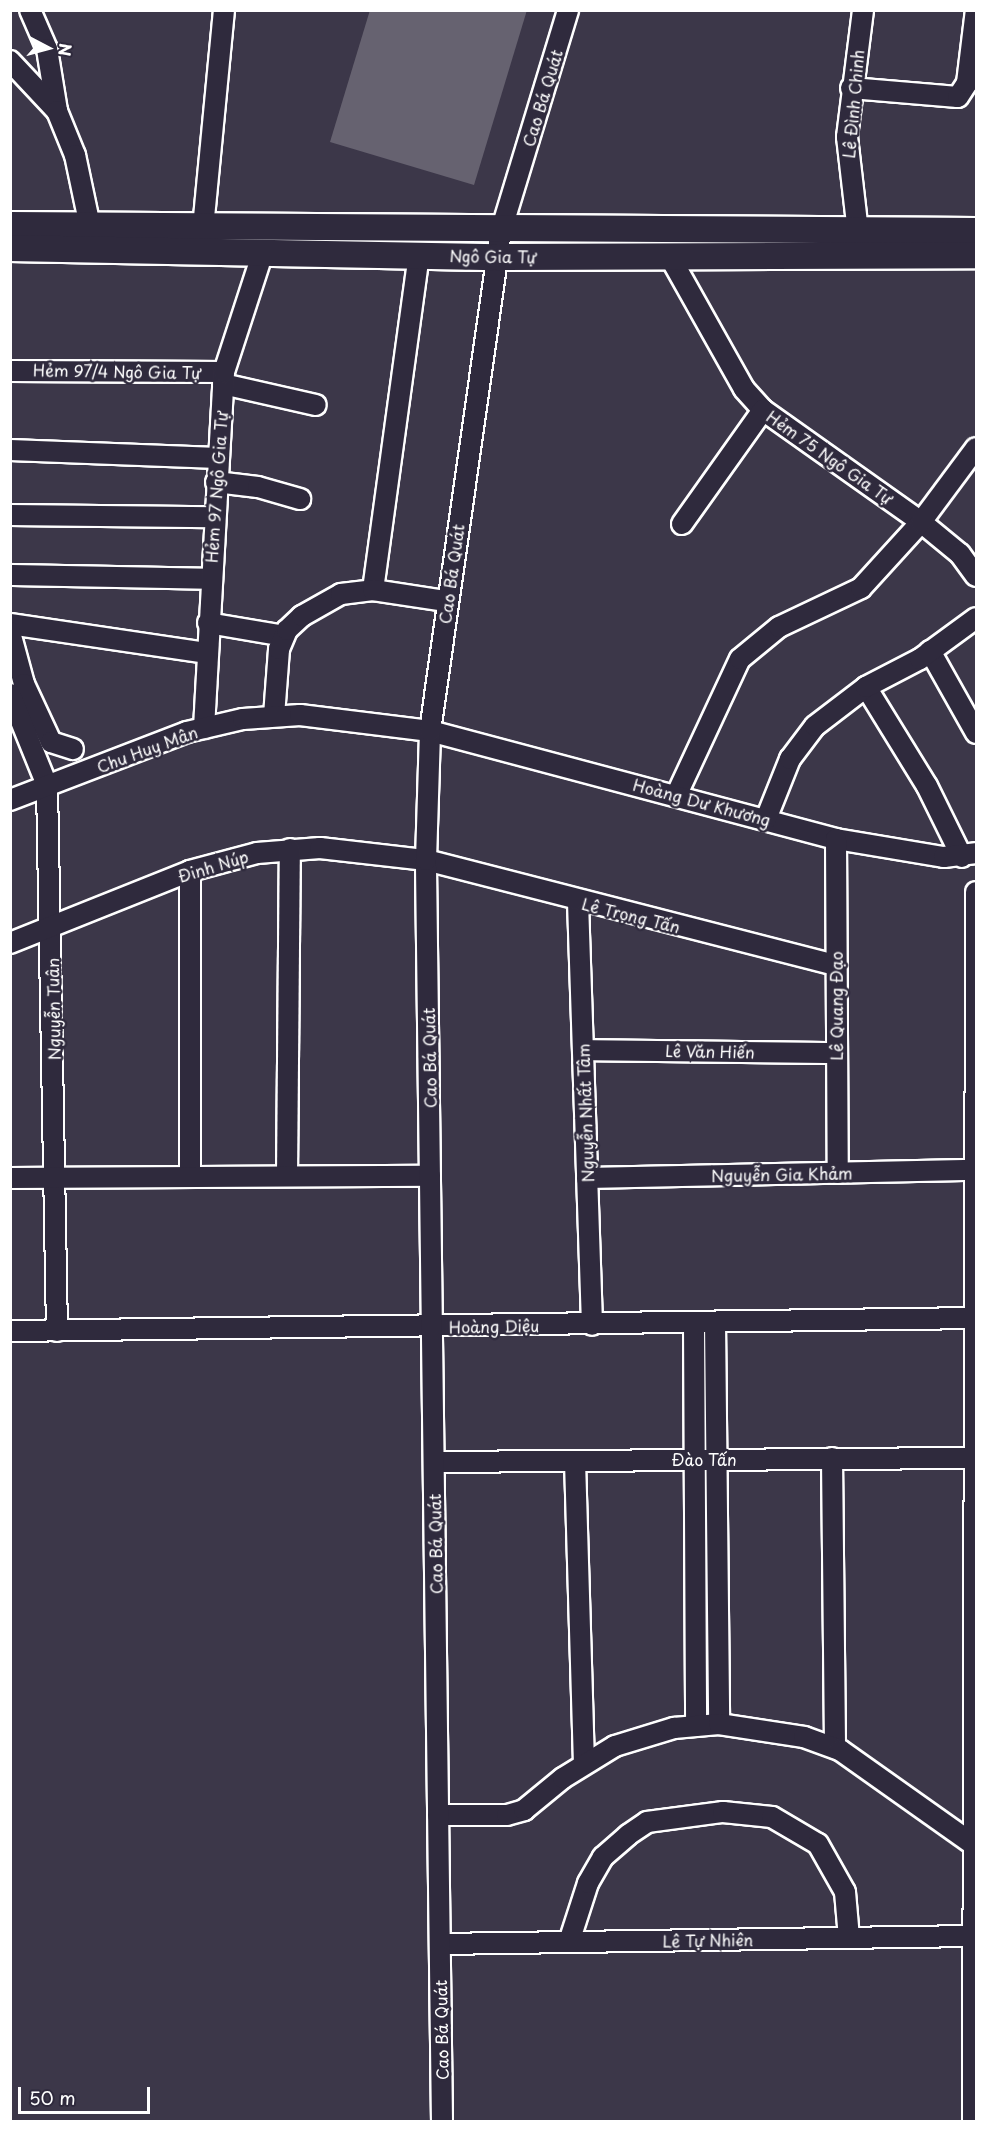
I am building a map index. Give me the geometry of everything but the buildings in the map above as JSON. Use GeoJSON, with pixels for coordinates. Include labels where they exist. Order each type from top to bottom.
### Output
{"type":"FeatureCollection","features":[{"type":"Feature","properties":{"kind":"main road","name":"Ngô Gia Tự"},"geometry":{"type":"LineString","coordinates":[[10,225],[90,238],[267,241],[501,231],[976,231]]}},
{"type":"Feature","properties":{"kind":"main road","name":"Ngô Gia Tự"},"geometry":{"type":"LineString","coordinates":[[10,248],[203,228],[267,241],[419,255],[859,258],[976,255]]}},
{"type":"Feature","properties":{"kind":"main road"},"geometry":{"type":"LineString","coordinates":[[655,232],[670,257]]}},
{"type":"Feature","properties":{"kind":"main road"},"geometry":{"type":"LineString","coordinates":[[858,232],[859,258]]}},
{"type":"Feature","properties":{"kind":"street"},"geometry":{"type":"LineString","coordinates":[[30,10],[46,49],[57,111],[75,155],[90,238]]}},
{"type":"Feature","properties":{"kind":"street"},"geometry":{"type":"LineString","coordinates":[[203,228],[224,10]]}},
{"type":"Feature","properties":{"kind":"street","name":"Cao Bá Quát"},"geometry":{"type":"LineString","coordinates":[[442,2121],[426,860],[430,731],[446,600],[501,231],[568,10]]}},
{"type":"Feature","properties":{"kind":"street","name":"Lê Đình Chinh"},"geometry":{"type":"LineString","coordinates":[[858,232],[847,157],[851,88],[863,10]]}},
{"type":"Feature","properties":{"kind":"street"},"geometry":{"type":"LineString","coordinates":[[851,88],[957,97],[967,83],[976,10]]}},
{"type":"Feature","properties":{"kind":"street"},"geometry":{"type":"LineString","coordinates":[[10,61],[57,111]]}},
{"type":"Feature","properties":{"kind":"street","name":"Hẻm 97 Ngô Gia Tự"},"geometry":{"type":"LineString","coordinates":[[204,728],[213,517],[223,378],[267,241]]}},
{"type":"Feature","properties":{"kind":"street"},"geometry":{"type":"LineString","coordinates":[[373,590],[419,255]]}},
{"type":"Feature","properties":{"kind":"street","name":"Hẻm 75 Ngô Gia Tự"},"geometry":{"type":"LineString","coordinates":[[670,257],[744,389],[763,410],[921,522],[960,554],[976,576]]}},
{"type":"Feature","properties":{"kind":"street","name":"Hẻm 97/4 Ngô Gia Tự"},"geometry":{"type":"LineString","coordinates":[[10,371],[223,378],[316,405]]}},
{"type":"Feature","properties":{"kind":"street"},"geometry":{"type":"LineString","coordinates":[[682,524],[763,410]]}},
{"type":"Feature","properties":{"kind":"street"},"geometry":{"type":"LineString","coordinates":[[676,796],[740,659],[779,627],[861,588],[921,522],[976,447]]}},
{"type":"Feature","properties":{"kind":"street"},"geometry":{"type":"LineString","coordinates":[[10,450],[218,458]]}},
{"type":"Feature","properties":{"kind":"street"},"geometry":{"type":"LineString","coordinates":[[216,482],[258,487],[300,499]]}},
{"type":"Feature","properties":{"kind":"street"},"geometry":{"type":"LineString","coordinates":[[10,515],[213,517]]}},
{"type":"Feature","properties":{"kind":"street"},"geometry":{"type":"LineString","coordinates":[[10,575],[210,579]]}},
{"type":"Feature","properties":{"kind":"street"},"geometry":{"type":"LineString","coordinates":[[274,716],[275,669],[284,636],[325,601],[341,594],[373,590],[446,600]]}},
{"type":"Feature","properties":{"kind":"street"},"geometry":{"type":"LineString","coordinates":[[766,819],[790,759],[815,726],[866,687],[930,651],[976,618]]}},
{"type":"Feature","properties":{"kind":"street"},"geometry":{"type":"LineString","coordinates":[[208,623],[284,636]]}},
{"type":"Feature","properties":{"kind":"street"},"geometry":{"type":"LineString","coordinates":[[10,624],[206,653]]}},
{"type":"Feature","properties":{"kind":"street"},"geometry":{"type":"LineString","coordinates":[[10,632],[24,684],[51,742],[74,749]]}},
{"type":"Feature","properties":{"kind":"street"},"geometry":{"type":"LineString","coordinates":[[930,651],[976,733]]}},
{"type":"Feature","properties":{"kind":"street"},"geometry":{"type":"LineString","coordinates":[[866,687],[969,855]]}},
{"type":"Feature","properties":{"kind":"street","name":"Nguyễn Tuân"},"geometry":{"type":"LineString","coordinates":[[11,695],[47,785],[52,927],[57,1331]]}},
{"type":"Feature","properties":{"kind":"street","name":"Chu Huy Mân"},"geometry":{"type":"LineString","coordinates":[[10,800],[204,728],[274,716],[300,715],[430,731]]}},
{"type":"Feature","properties":{"kind":"street","name":"Hoàng Dư Khương"},"geometry":{"type":"LineString","coordinates":[[430,731],[836,838],[969,855]]}},
{"type":"Feature","properties":{"kind":"street","name":"Lê Quang Đạo"},"geometry":{"type":"LineString","coordinates":[[836,838],[838,1173]]}},
{"type":"Feature","properties":{"kind":"street"},"geometry":{"type":"LineString","coordinates":[[287,1176],[290,849]]}},
{"type":"Feature","properties":{"kind":"street","name":"Đinh Núp"},"geometry":{"type":"LineString","coordinates":[[10,943],[190,871],[290,849],[426,860]]}},
{"type":"Feature","properties":{"kind":"street","name":"Lê Trọng Tấn"},"geometry":{"type":"LineString","coordinates":[[426,860],[578,902],[836,965]]}},
{"type":"Feature","properties":{"kind":"street"},"geometry":{"type":"LineString","coordinates":[[190,871],[190,1177]]}},
{"type":"Feature","properties":{"kind":"street"},"geometry":{"type":"LineString","coordinates":[[972,2121],[975,1936],[973,1458],[976,892]]}},
{"type":"Feature","properties":{"kind":"street","name":"Nguyễn Nhất Tâm"},"geometry":{"type":"LineString","coordinates":[[578,902],[592,1324]]}},
{"type":"Feature","properties":{"kind":"street","name":"Lê Văn Hiến"},"geometry":{"type":"LineString","coordinates":[[583,1050],[837,1053]]}},
{"type":"Feature","properties":{"kind":"street","name":"Nguyễn Gia Khảm"},"geometry":{"type":"LineString","coordinates":[[587,1178],[975,1170]]}},
{"type":"Feature","properties":{"kind":"street"},"geometry":{"type":"LineString","coordinates":[[10,1178],[430,1176]]}},
{"type":"Feature","properties":{"kind":"street","name":"Hoàng Diệu"},"geometry":{"type":"LineString","coordinates":[[11,1332],[975,1318]]}},
{"type":"Feature","properties":{"kind":"street"},"geometry":{"type":"LineString","coordinates":[[715,1322],[719,1724]]}},
{"type":"Feature","properties":{"kind":"street"},"geometry":{"type":"LineString","coordinates":[[694,1323],[696,1726]]}},
{"type":"Feature","properties":{"kind":"street"},"geometry":{"type":"LineString","coordinates":[[832,1458],[835,1748]]}},
{"type":"Feature","properties":{"kind":"street","name":"Đào Tấn"},"geometry":{"type":"LineString","coordinates":[[434,1462],[973,1458]]}},
{"type":"Feature","properties":{"kind":"street"},"geometry":{"type":"LineString","coordinates":[[575,1461],[584,1764]]}},
{"type":"Feature","properties":{"kind":"street"},"geometry":{"type":"LineString","coordinates":[[438,1815],[507,1815],[524,1810],[584,1764],[615,1746],[696,1726],[719,1724],[804,1737],[835,1748],[973,1844]]}},
{"type":"Feature","properties":{"kind":"street"},"geometry":{"type":"LineString","coordinates":[[569,1942],[588,1883],[603,1857],[628,1835],[647,1822],[723,1812],[772,1817],[818,1844],[845,1892],[849,1938]]}},
{"type":"Feature","properties":{"kind":"street","name":"Lê Tự Nhiên"},"geometry":{"type":"LineString","coordinates":[[440,1944],[975,1936]]}}]}
